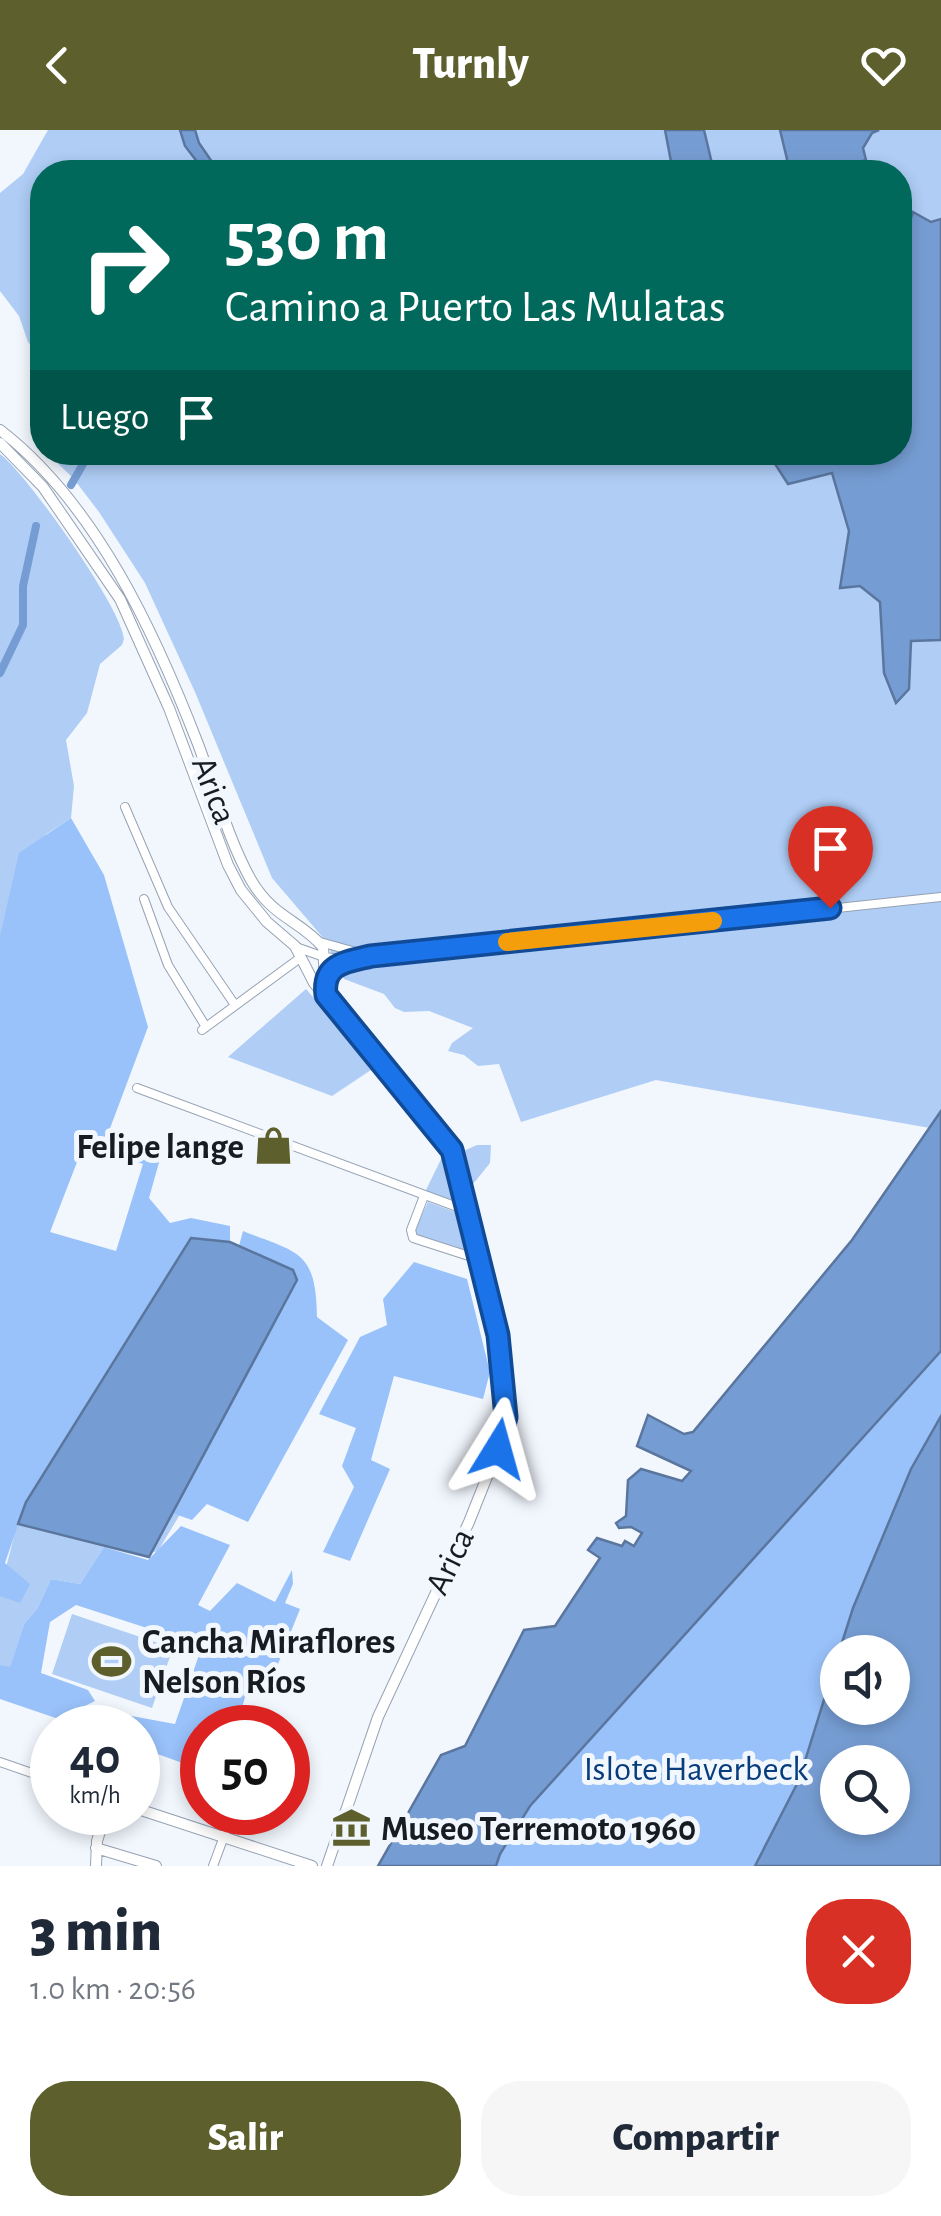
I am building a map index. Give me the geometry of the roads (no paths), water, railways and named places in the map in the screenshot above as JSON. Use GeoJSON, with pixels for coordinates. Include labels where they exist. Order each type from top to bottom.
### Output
{"type":"FeatureCollection","features":[{"type":"Feature","properties":{"kind":"main road"},"geometry":{"type":"LineString","coordinates":[[0,430],[30,455]]}},
{"type":"Feature","properties":{"kind":"main road"},"geometry":{"type":"LineString","coordinates":[[0,443],[43,487],[109,569]]}},
{"type":"Feature","properties":{"kind":"main road"},"geometry":{"type":"LineString","coordinates":[[41,465],[109,569]]}},
{"type":"Feature","properties":{"kind":"main road","name":"Arica"},"geometry":{"type":"LineString","coordinates":[[109,569],[131,594],[193,731],[251,879],[270,907],[320,942]]}},
{"type":"Feature","properties":{"kind":"main road","name":"Arica"},"geometry":{"type":"LineString","coordinates":[[109,569],[169,708],[234,878],[258,912],[295,946],[314,984],[325,991],[452,1150],[498,1335],[505,1390],[502,1433],[468,1522],[378,1717],[328,1866]]}},
{"type":"Feature","properties":{"kind":"main road"},"geometry":{"type":"LineString","coordinates":[[320,942],[325,991]]}},
{"type":"Feature","properties":{"kind":"main road"},"geometry":{"type":"LineString","coordinates":[[325,991],[332,969],[344,961]]}},
{"type":"Feature","properties":{"kind":"main road"},"geometry":{"type":"LineString","coordinates":[[160,1816],[312,1866]]}},
{"type":"Feature","properties":{"kind":"main road"},"geometry":{"type":"LineString","coordinates":[[96,1866],[100,1835]]}},
{"type":"Feature","properties":{"kind":"main road"},"geometry":{"type":"LineString","coordinates":[[96,1848],[156,1866]]}},
{"type":"Feature","properties":{"kind":"street"},"geometry":{"type":"LineString","coordinates":[[125,807],[168,907],[235,1005]]}},
{"type":"Feature","properties":{"kind":"street"},"geometry":{"type":"LineString","coordinates":[[295,946],[344,961],[941,897]]}},
{"type":"Feature","properties":{"kind":"street"},"geometry":{"type":"LineString","coordinates":[[144,899],[168,965],[204,1028],[300,958]]}},
{"type":"Feature","properties":{"kind":"street"},"geometry":{"type":"LineString","coordinates":[[320,942],[371,956]]}},
{"type":"Feature","properties":{"kind":"street"},"geometry":{"type":"LineString","coordinates":[[137,1088],[468,1211]]}},
{"type":"Feature","properties":{"kind":"street"},"geometry":{"type":"LineString","coordinates":[[424,1196],[411,1230],[413,1238],[478,1258]]}},
{"type":"Feature","properties":{"kind":"street"},"geometry":{"type":"LineString","coordinates":[[0,1762],[30,1772]]}},
{"type":"Feature","properties":{"kind":"street"},"geometry":{"type":"LineString","coordinates":[[213,1866],[222,1837]]}},
{"type":"Feature","properties":{"kind":"waterway"},"geometry":{"type":"LineString","coordinates":[[71,485],[83,465]]}},
{"type":"Feature","properties":{"kind":"waterway"},"geometry":{"type":"LineString","coordinates":[[0,673],[23,625],[23,586],[36,526]]}},
{"type":"Feature","properties":{"kind":"place","name":"Felipe lange"},"geometry":{"type":"Point","coordinates":[274,1146]}},
{"type":"Feature","properties":{"kind":"place","name":"Cancha Miraflores Nelson Ríos"},"geometry":{"type":"Point","coordinates":[112,1661]}},
{"type":"Feature","properties":{"kind":"place","name":"Museo Terremoto 1960"},"geometry":{"type":"Point","coordinates":[351,1828]}},
{"type":"Feature","properties":{"kind":"park label","name":"Islote Haverbeck"},"geometry":{"type":"Point","coordinates":[696,1768]}}]}
